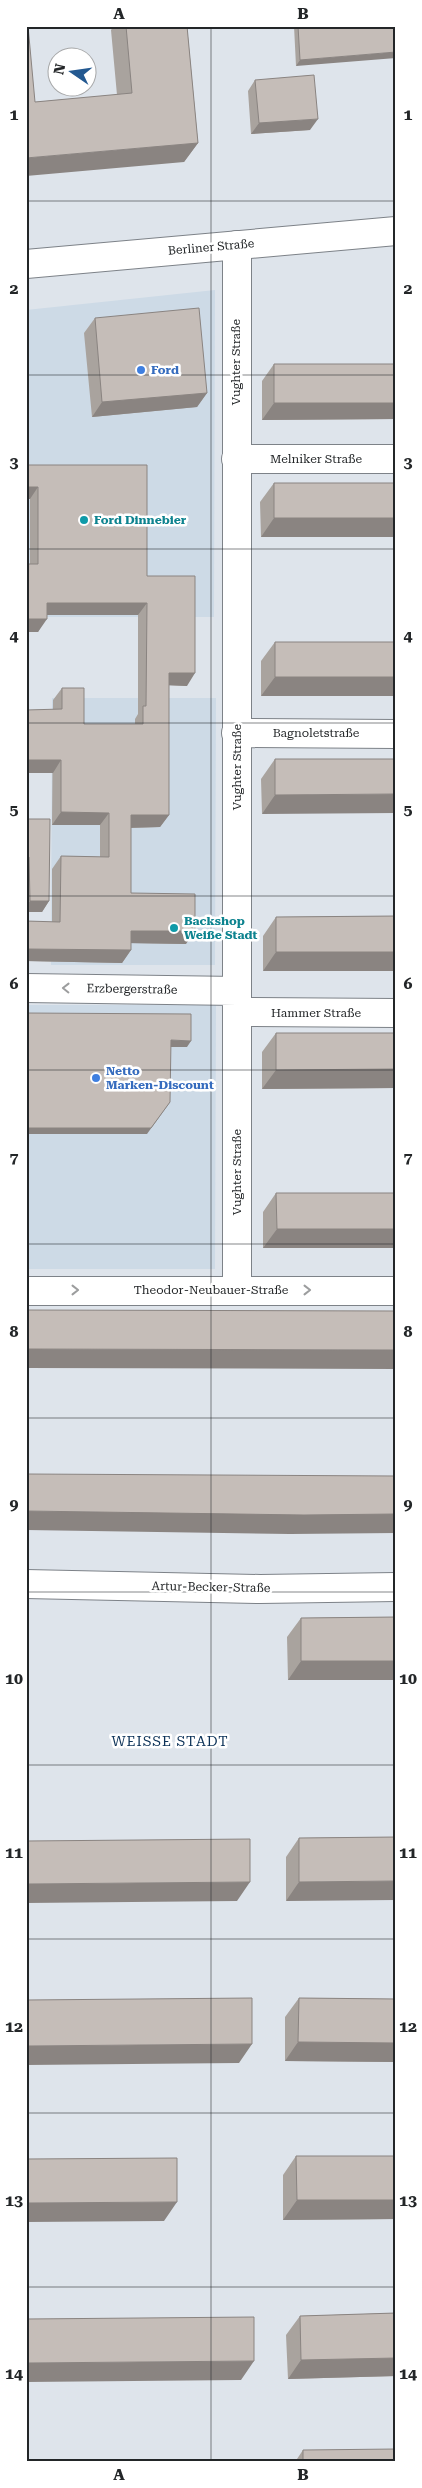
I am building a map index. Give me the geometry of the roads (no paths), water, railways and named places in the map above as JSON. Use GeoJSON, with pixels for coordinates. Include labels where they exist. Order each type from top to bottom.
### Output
{"type":"FeatureCollection","features":[{"type":"Feature","properties":{"kind":"street","name":"Berliner Straße"},"geometry":{"type":"LineString","coordinates":[[26,264],[396,231]]}},
{"type":"Feature","properties":{"kind":"street","name":"Vughter Straße"},"geometry":{"type":"LineString","coordinates":[[236,245],[237,1289]]}},
{"type":"Feature","properties":{"kind":"street","name":"Melniker Straße"},"geometry":{"type":"LineString","coordinates":[[236,459],[396,459]]}},
{"type":"Feature","properties":{"kind":"street","name":"Bagnoletstraße"},"geometry":{"type":"LineString","coordinates":[[236,733],[396,734]]}},
{"type":"Feature","properties":{"kind":"street","name":"Erzbergerstraße"},"geometry":{"type":"LineString","coordinates":[[26,988],[237,1002]]}},
{"type":"Feature","properties":{"kind":"street","name":"Hammer Straße"},"geometry":{"type":"LineString","coordinates":[[237,1002],[396,1013]]}},
{"type":"Feature","properties":{"kind":"street","name":"Theodor-Neubauer-Straße"},"geometry":{"type":"LineString","coordinates":[[26,1291],[396,1290]]}},
{"type":"Feature","properties":{"kind":"street","name":"Artur-Becker-Straße"},"geometry":{"type":"LineString","coordinates":[[26,1584],[260,1589],[396,1587]]}},
{"type":"Feature","properties":{"kind":"place","name":"Ford"},"geometry":{"type":"Point","coordinates":[141,370]}},
{"type":"Feature","properties":{"kind":"place","name":"Ford Dinnebier"},"geometry":{"type":"Point","coordinates":[84,520]}},
{"type":"Feature","properties":{"kind":"place","name":"Backshop Weiße Stadt"},"geometry":{"type":"Point","coordinates":[174,928]}},
{"type":"Feature","properties":{"kind":"place","name":"Netto Marken-Discount"},"geometry":{"type":"Point","coordinates":[96,1078]}},
{"type":"Feature","properties":{"kind":"district","name":"WEISSE STADT"},"geometry":{"type":"Point","coordinates":[170,1741]}}]}
